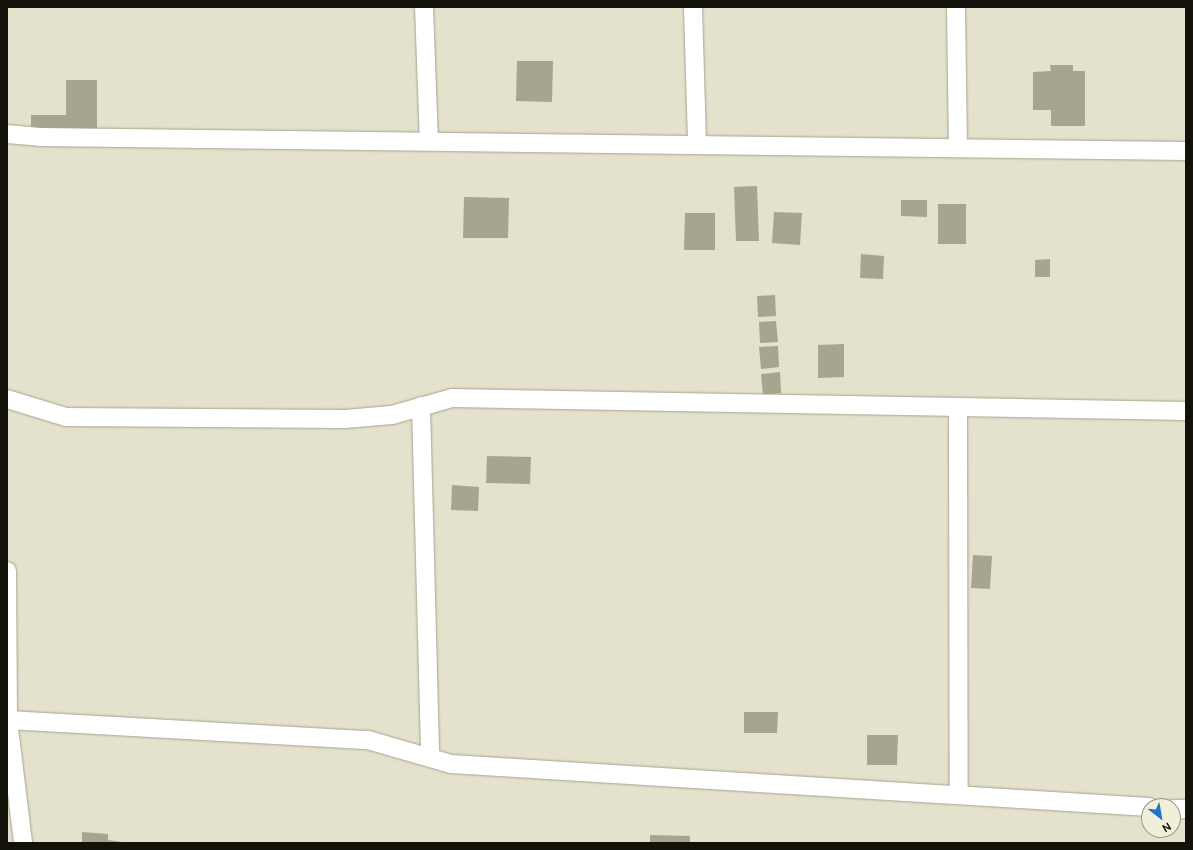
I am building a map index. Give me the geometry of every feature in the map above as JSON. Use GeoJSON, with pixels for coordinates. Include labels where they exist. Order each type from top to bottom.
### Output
{"type":"FeatureCollection","features":[{"type":"Feature","properties":{"kind":"street"},"geometry":{"type":"LineString","coordinates":[[424,7],[429,141]]}},
{"type":"Feature","properties":{"kind":"street"},"geometry":{"type":"LineString","coordinates":[[693,7],[697,144]]}},
{"type":"Feature","properties":{"kind":"street"},"geometry":{"type":"LineString","coordinates":[[956,7],[958,147]]}},
{"type":"Feature","properties":{"kind":"street"},"geometry":{"type":"LineString","coordinates":[[7,134],[40,137],[958,147],[1186,151]]}},
{"type":"Feature","properties":{"kind":"street"},"geometry":{"type":"LineString","coordinates":[[7,399],[66,417],[345,419],[392,415],[452,398],[1186,411]]}},
{"type":"Feature","properties":{"kind":"street"},"geometry":{"type":"LineString","coordinates":[[421,406],[430,758]]}},
{"type":"Feature","properties":{"kind":"street"},"geometry":{"type":"LineString","coordinates":[[958,407],[959,795]]}},
{"type":"Feature","properties":{"kind":"street"},"geometry":{"type":"LineString","coordinates":[[7,571],[8,720],[23,843]]}},
{"type":"Feature","properties":{"kind":"street"},"geometry":{"type":"LineString","coordinates":[[8,720],[368,740],[451,764],[1141,806]]}},
{"type":"Feature","properties":{"kind":"building"},"geometry":{"type":"Polygon","coordinates":[[[517,61],[553,61],[552,102],[516,101],[517,61]]]}},
{"type":"Feature","properties":{"kind":"building"},"geometry":{"type":"Polygon","coordinates":[[[1050,65],[1073,65],[1073,71],[1085,71],[1085,126],[1051,126],[1051,110],[1033,110],[1033,72],[1051,71],[1050,65]]]}},
{"type":"Feature","properties":{"kind":"building"},"geometry":{"type":"Polygon","coordinates":[[[66,80],[97,80],[97,135],[31,135],[31,115],[66,115],[66,80]]]}},
{"type":"Feature","properties":{"kind":"building"},"geometry":{"type":"Polygon","coordinates":[[[757,186],[759,241],[736,241],[734,187],[757,186]]]}},
{"type":"Feature","properties":{"kind":"building"},"geometry":{"type":"Polygon","coordinates":[[[464,197],[509,198],[508,238],[463,238],[464,197]]]}},
{"type":"Feature","properties":{"kind":"building"},"geometry":{"type":"Polygon","coordinates":[[[901,200],[927,200],[927,217],[901,216],[901,200]]]}},
{"type":"Feature","properties":{"kind":"building"},"geometry":{"type":"Polygon","coordinates":[[[938,204],[966,204],[966,244],[938,244],[938,204]]]}},
{"type":"Feature","properties":{"kind":"building"},"geometry":{"type":"Polygon","coordinates":[[[774,212],[802,213],[800,245],[772,243],[774,212]]]}},
{"type":"Feature","properties":{"kind":"building"},"geometry":{"type":"Polygon","coordinates":[[[685,213],[715,213],[715,250],[684,250],[685,213]]]}},
{"type":"Feature","properties":{"kind":"building"},"geometry":{"type":"Polygon","coordinates":[[[861,254],[884,256],[883,279],[860,278],[861,254]]]}},
{"type":"Feature","properties":{"kind":"building"},"geometry":{"type":"Polygon","coordinates":[[[1050,259],[1050,277],[1035,277],[1035,260],[1050,259]]]}},
{"type":"Feature","properties":{"kind":"building"},"geometry":{"type":"Polygon","coordinates":[[[775,295],[776,316],[758,317],[757,296],[775,295]]]}},
{"type":"Feature","properties":{"kind":"building"},"geometry":{"type":"Polygon","coordinates":[[[776,321],[778,342],[760,343],[759,322],[776,321]]]}},
{"type":"Feature","properties":{"kind":"building"},"geometry":{"type":"Polygon","coordinates":[[[844,344],[844,377],[818,378],[818,345],[844,344]]]}},
{"type":"Feature","properties":{"kind":"building"},"geometry":{"type":"Polygon","coordinates":[[[778,346],[779,367],[761,369],[759,347],[778,346]]]}},
{"type":"Feature","properties":{"kind":"building"},"geometry":{"type":"Polygon","coordinates":[[[780,372],[781,393],[763,395],[761,374],[780,372]]]}},
{"type":"Feature","properties":{"kind":"building"},"geometry":{"type":"Polygon","coordinates":[[[487,456],[531,457],[530,484],[486,483],[487,456]]]}},
{"type":"Feature","properties":{"kind":"building"},"geometry":{"type":"Polygon","coordinates":[[[452,485],[479,487],[478,511],[451,510],[452,485]]]}},
{"type":"Feature","properties":{"kind":"building"},"geometry":{"type":"Polygon","coordinates":[[[973,555],[992,556],[990,589],[971,588],[973,555]]]}},
{"type":"Feature","properties":{"kind":"building"},"geometry":{"type":"Polygon","coordinates":[[[744,712],[778,712],[777,733],[744,733],[744,712]]]}},
{"type":"Feature","properties":{"kind":"building"},"geometry":{"type":"Polygon","coordinates":[[[867,735],[898,735],[897,765],[867,765],[867,735]]]}},
{"type":"Feature","properties":{"kind":"building"},"geometry":{"type":"Polygon","coordinates":[[[82,832],[108,834],[108,840],[129,843],[82,843],[82,832]]]}},
{"type":"Feature","properties":{"kind":"building"},"geometry":{"type":"Polygon","coordinates":[[[650,835],[690,836],[690,843],[650,843],[650,835]]]}}]}
